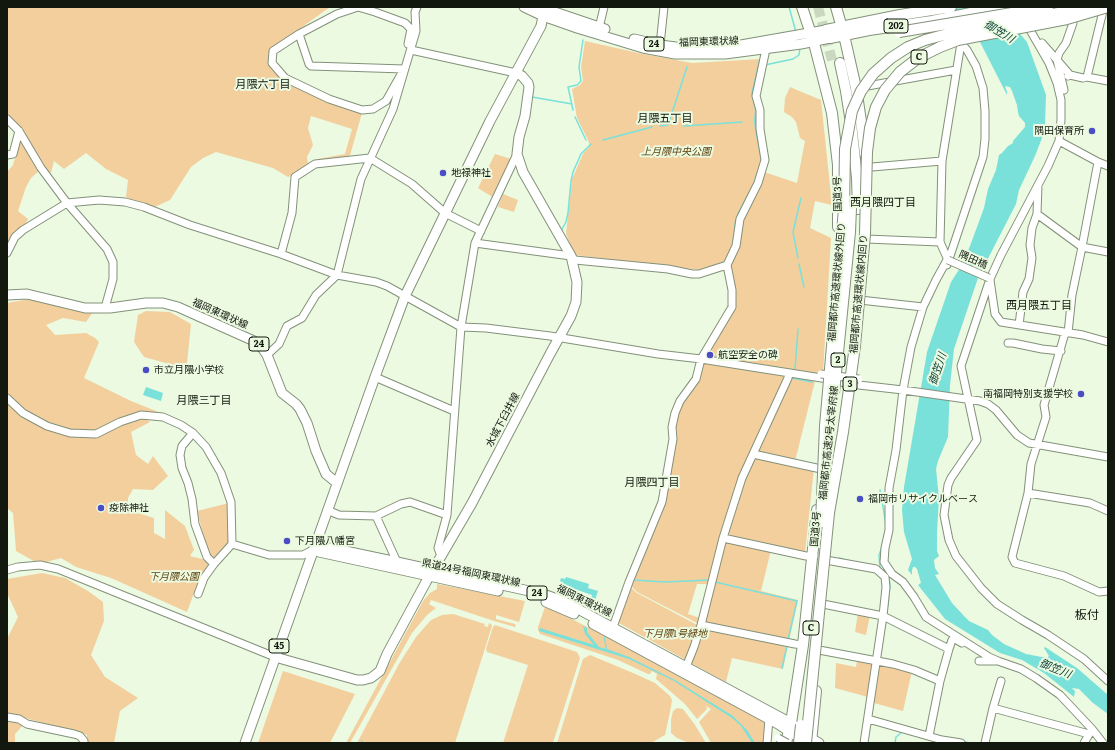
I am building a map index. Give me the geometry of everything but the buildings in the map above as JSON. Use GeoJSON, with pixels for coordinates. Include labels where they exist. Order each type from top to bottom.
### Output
{"type":"FeatureCollection","features":[{"type":"Feature","properties":{"kind":"highway","name":"国道3号"},"geometry":{"type":"LineString","coordinates":[[784,741],[790,727],[804,645],[814,556],[821,469],[825,377],[837,268],[839,201],[838,172],[832,114],[812,38],[802,7]]}},
{"type":"Feature","properties":{"kind":"highway","name":"国道3号"},"geometry":{"type":"LineString","coordinates":[[811,742],[826,560],[854,381],[866,239],[866,166],[862,128],[856,88],[836,7]]}},
{"type":"Feature","properties":{"kind":"highway","name":"202"},"geometry":{"type":"LineString","coordinates":[[828,34],[915,10],[951,7]]}},
{"type":"Feature","properties":{"kind":"highway","name":"202"},"geometry":{"type":"LineString","coordinates":[[843,31],[869,30],[932,21],[971,13],[1019,7]]}},
{"type":"Feature","properties":{"kind":"highway"},"geometry":{"type":"LineString","coordinates":[[869,30],[899,32],[1048,7]]}},
{"type":"Feature","properties":{"kind":"highway","name":"福岡都市高速環状線外回り"},"geometry":{"type":"LineString","coordinates":[[799,743],[826,512],[825,426],[844,209],[845,149],[850,116],[861,91],[873,74],[891,58],[908,47],[925,40],[957,32],[1069,11],[1082,7]]}},
{"type":"Feature","properties":{"kind":"highway","name":"福岡都市高速環状線内回り"},"geometry":{"type":"LineString","coordinates":[[811,742],[826,512],[843,432],[855,346],[863,265],[866,163],[869,134],[874,113],[881,96],[902,70],[918,58],[940,47],[958,40],[1067,19],[1108,7]]}},
{"type":"Feature","properties":{"kind":"highway","name":"福岡都市高速2号太宰府線"},"geometry":{"type":"LineString","coordinates":[[826,512],[850,314],[857,233],[855,208],[857,178],[852,129],[846,90],[837,64]]}},
{"type":"Feature","properties":{"kind":"main road","name":"福岡東環状線"},"geometry":{"type":"LineString","coordinates":[[524,7],[544,10],[631,38],[660,45],[692,49],[724,48],[812,38]]}},
{"type":"Feature","properties":{"kind":"main road","name":"福岡東環状線"},"geometry":{"type":"LineString","coordinates":[[544,10],[643,48],[675,54],[724,54],[766,49],[828,34]]}},
{"type":"Feature","properties":{"kind":"main road"},"geometry":{"type":"LineString","coordinates":[[314,550],[374,377],[405,296],[490,121],[541,26],[544,10]]}},
{"type":"Feature","properties":{"kind":"main road","name":"水城下臼井線"},"geometry":{"type":"LineString","coordinates":[[275,657],[357,680],[371,678],[380,670],[387,654],[485,479],[572,316],[578,282],[571,256],[523,172],[517,154],[529,87],[528,83],[522,76],[516,73]]}},
{"type":"Feature","properties":{"kind":"main road","name":"24"},"geometry":{"type":"LineString","coordinates":[[7,295],[27,294],[85,308],[105,308]]}},
{"type":"Feature","properties":{"kind":"main road","name":"福岡東環状線"},"geometry":{"type":"LineString","coordinates":[[105,308],[126,307],[146,303],[169,304],[254,341],[264,349],[282,393],[296,404],[304,416],[326,474],[337,483]]}},
{"type":"Feature","properties":{"kind":"main road","name":"福岡東環状線"},"geometry":{"type":"LineString","coordinates":[[314,550],[331,548],[397,562],[431,573],[548,596],[577,608],[720,684],[790,727]]}},
{"type":"Feature","properties":{"kind":"main road","name":"県道24号福岡東環状線"},"geometry":{"type":"LineString","coordinates":[[314,550],[330,555],[431,573],[542,600],[560,607],[769,719],[790,727],[811,742]]}},
{"type":"Feature","properties":{"kind":"main road","name":"45"},"geometry":{"type":"LineString","coordinates":[[245,743],[314,550]]}},
{"type":"Feature","properties":{"kind":"street"},"geometry":{"type":"LineString","coordinates":[[404,69],[386,101],[373,109],[362,110],[328,100],[285,78],[272,63],[273,51],[299,34],[337,14],[358,7],[405,24],[411,29],[408,45],[410,50]]}},
{"type":"Feature","properties":{"kind":"street"},"geometry":{"type":"LineString","coordinates":[[267,355],[279,344],[287,326],[302,318],[316,295],[337,275],[360,179],[393,109],[416,31],[415,12],[417,7]]}},
{"type":"Feature","properties":{"kind":"street"},"geometry":{"type":"LineString","coordinates":[[599,28],[604,7]]}},
{"type":"Feature","properties":{"kind":"street"},"geometry":{"type":"LineString","coordinates":[[660,45],[664,7]]}},
{"type":"Feature","properties":{"kind":"street"},"geometry":{"type":"LineString","coordinates":[[1019,7],[1038,39],[1050,63],[1058,84],[1061,100],[1059,141],[990,279],[961,366],[977,440],[951,478],[948,485],[944,515],[949,540],[956,556],[981,588],[997,604],[1078,655],[1108,681]]}},
{"type":"Feature","properties":{"kind":"street"},"geometry":{"type":"LineString","coordinates":[[1087,77],[1104,7]]}},
{"type":"Feature","properties":{"kind":"street"},"geometry":{"type":"LineString","coordinates":[[1061,120],[1066,97],[1057,60],[1059,53],[1066,44],[1074,23]]}},
{"type":"Feature","properties":{"kind":"street"},"geometry":{"type":"LineString","coordinates":[[933,286],[948,265],[984,151],[985,111],[983,88],[976,66],[967,50],[946,28]]}},
{"type":"Feature","properties":{"kind":"street"},"geometry":{"type":"LineString","coordinates":[[299,34],[311,66],[404,69]]}},
{"type":"Feature","properties":{"kind":"street"},"geometry":{"type":"LineString","coordinates":[[1038,39],[1070,75]]}},
{"type":"Feature","properties":{"kind":"street"},"geometry":{"type":"LineString","coordinates":[[961,43],[942,161],[940,242],[948,260],[923,307],[910,347],[905,390],[889,488],[889,530],[884,562],[892,574],[903,582],[926,617],[989,657],[1021,669],[1060,695],[1090,732],[1103,743]]}},
{"type":"Feature","properties":{"kind":"street"},"geometry":{"type":"LineString","coordinates":[[613,627],[629,582],[662,502],[673,439],[672,426],[675,413],[680,401],[696,379],[701,359],[732,307],[732,290],[727,265],[736,246],[740,219],[758,183],[765,160],[760,129],[760,110],[756,96],[766,49]]}},
{"type":"Feature","properties":{"kind":"street"},"geometry":{"type":"LineString","coordinates":[[410,50],[516,73]]}},
{"type":"Feature","properties":{"kind":"street"},"geometry":{"type":"LineString","coordinates":[[856,88],[956,70]]}},
{"type":"Feature","properties":{"kind":"street"},"geometry":{"type":"LineString","coordinates":[[1062,81],[1064,77],[1070,75],[1108,81]]}},
{"type":"Feature","properties":{"kind":"street"},"geometry":{"type":"LineString","coordinates":[[7,119],[19,131],[41,168],[66,203],[107,249],[113,262],[113,279],[105,308]]}},
{"type":"Feature","properties":{"kind":"street"},"geometry":{"type":"LineString","coordinates":[[7,155],[13,154],[19,131]]}},
{"type":"Feature","properties":{"kind":"street"},"geometry":{"type":"LineString","coordinates":[[1059,141],[1108,166]]}},
{"type":"Feature","properties":{"kind":"street"},"geometry":{"type":"LineString","coordinates":[[441,556],[438,548],[447,515],[461,327],[475,243],[517,154]]}},
{"type":"Feature","properties":{"kind":"street"},"geometry":{"type":"LineString","coordinates":[[281,254],[292,213],[296,175],[315,164],[370,158],[412,184],[445,214],[481,231]]}},
{"type":"Feature","properties":{"kind":"street"},"geometry":{"type":"LineString","coordinates":[[866,166],[872,167],[942,161]]}},
{"type":"Feature","properties":{"kind":"street"},"geometry":{"type":"LineString","coordinates":[[1098,162],[1066,333],[1044,405],[1046,417],[1031,464],[1028,494],[1012,557],[1015,564],[1064,576],[1099,592],[1108,591]]}},
{"type":"Feature","properties":{"kind":"street"},"geometry":{"type":"LineString","coordinates":[[1019,325],[1023,292],[1029,279],[1032,258],[1030,245],[1032,228],[1037,214],[1038,182]]}},
{"type":"Feature","properties":{"kind":"street"},"geometry":{"type":"LineString","coordinates":[[7,253],[15,237],[23,230],[66,203],[99,200],[125,202],[144,207],[281,254],[337,275],[376,282],[387,286],[461,327],[486,328],[559,338],[967,399],[988,404],[996,410],[1017,435],[1029,443],[1108,457]]}},
{"type":"Feature","properties":{"kind":"street"},"geometry":{"type":"LineString","coordinates":[[1037,214],[1082,246],[1108,252]]}},
{"type":"Feature","properties":{"kind":"street"},"geometry":{"type":"LineString","coordinates":[[866,239],[940,242]]}},
{"type":"Feature","properties":{"kind":"street"},"geometry":{"type":"LineString","coordinates":[[475,243],[571,256],[575,260],[668,269],[692,274],[700,274],[727,265]]}},
{"type":"Feature","properties":{"kind":"street","name":"隅田橋"},"geometry":{"type":"LineString","coordinates":[[948,260],[990,279]]}},
{"type":"Feature","properties":{"kind":"street"},"geometry":{"type":"LineString","coordinates":[[990,279],[994,314],[1001,322],[1084,335],[1108,342]]}},
{"type":"Feature","properties":{"kind":"street"},"geometry":{"type":"LineString","coordinates":[[860,300],[923,307]]}},
{"type":"Feature","properties":{"kind":"street"},"geometry":{"type":"LineString","coordinates":[[1008,343],[1061,351]]}},
{"type":"Feature","properties":{"kind":"street"},"geometry":{"type":"LineString","coordinates":[[686,667],[701,625],[723,538],[742,478],[789,373]]}},
{"type":"Feature","properties":{"kind":"street"},"geometry":{"type":"LineString","coordinates":[[374,377],[454,411]]}},
{"type":"Feature","properties":{"kind":"street"},"geometry":{"type":"LineString","coordinates":[[7,398],[23,413],[47,426],[70,433],[96,434],[120,422],[141,415],[163,417],[181,425],[193,433],[206,447],[214,460],[221,473],[231,502],[232,544],[204,578],[198,594]]}},
{"type":"Feature","properties":{"kind":"street"},"geometry":{"type":"LineString","coordinates":[[193,433],[182,446],[180,455],[182,468],[192,499],[195,524],[207,557],[214,564]]}},
{"type":"Feature","properties":{"kind":"street"},"geometry":{"type":"LineString","coordinates":[[753,454],[821,469]]}},
{"type":"Feature","properties":{"kind":"street"},"geometry":{"type":"LineString","coordinates":[[1028,494],[1090,503],[1108,511]]}},
{"type":"Feature","properties":{"kind":"street"},"geometry":{"type":"LineString","coordinates":[[327,510],[339,515],[376,516],[401,504],[410,502],[447,515]]}},
{"type":"Feature","properties":{"kind":"street"},"geometry":{"type":"LineString","coordinates":[[376,516],[397,562]]}},
{"type":"Feature","properties":{"kind":"street"},"geometry":{"type":"LineString","coordinates":[[723,538],[806,556],[814,556]]}},
{"type":"Feature","properties":{"kind":"street","name":"福岡東環状線"},"geometry":{"type":"LineString","coordinates":[[232,544],[269,555],[303,555],[314,550]]}},
{"type":"Feature","properties":{"kind":"street"},"geometry":{"type":"LineString","coordinates":[[826,560],[876,569],[885,577],[886,587],[883,616],[864,743]]}},
{"type":"Feature","properties":{"kind":"street"},"geometry":{"type":"LineString","coordinates":[[7,570],[18,567],[40,565],[58,569],[275,657]]}},
{"type":"Feature","properties":{"kind":"street"},"geometry":{"type":"LineString","coordinates":[[823,604],[883,616],[949,649]]}},
{"type":"Feature","properties":{"kind":"street"},"geometry":{"type":"LineString","coordinates":[[701,625],[804,645]]}},
{"type":"Feature","properties":{"kind":"street"},"geometry":{"type":"LineString","coordinates":[[929,736],[940,681],[952,640],[955,639],[978,654],[989,657]]}},
{"type":"Feature","properties":{"kind":"street"},"geometry":{"type":"LineString","coordinates":[[819,650],[876,660],[914,670],[940,681]]}},
{"type":"Feature","properties":{"kind":"street"},"geometry":{"type":"LineString","coordinates":[[979,661],[998,661]]}},
{"type":"Feature","properties":{"kind":"street"},"geometry":{"type":"LineString","coordinates":[[985,743],[1001,681]]}},
{"type":"Feature","properties":{"kind":"street"},"geometry":{"type":"LineString","coordinates":[[993,708],[1090,732]]}},
{"type":"Feature","properties":{"kind":"street"},"geometry":{"type":"LineString","coordinates":[[7,717],[19,719],[27,724],[80,736],[84,743]]}},
{"type":"Feature","properties":{"kind":"street"},"geometry":{"type":"LineString","coordinates":[[767,743],[769,719]]}},
{"type":"Feature","properties":{"kind":"street"},"geometry":{"type":"LineString","coordinates":[[868,719],[942,740],[961,743]]}},
{"type":"Feature","properties":{"kind":"street"},"geometry":{"type":"LineString","coordinates":[[1084,743],[1090,732]]}},
{"type":"Feature","properties":{"kind":"green space"},"geometry":{"type":"Polygon","coordinates":[[[7,7],[330,7],[273,48],[270,58],[271,69],[362,113],[349,159],[317,163],[318,159],[345,154],[352,129],[311,116],[308,128],[313,145],[307,157],[308,164],[301,172],[288,177],[273,168],[216,152],[203,158],[191,167],[170,200],[146,211],[126,197],[128,180],[106,169],[86,153],[64,169],[54,161],[51,173],[40,170],[31,178],[26,187],[18,211],[28,219],[7,259],[7,172],[13,165],[22,133],[7,121],[7,7]]]}},
{"type":"Feature","properties":{"kind":"green space","name":"上月隈中央公園"},"geometry":{"type":"Polygon","coordinates":[[[585,41],[692,63],[761,59],[754,97],[764,161],[749,199],[735,246],[725,265],[699,270],[575,255],[566,234],[572,179],[583,154],[590,146],[577,118],[572,89],[580,85],[583,81],[581,67],[585,41]]]}},
{"type":"Feature","properties":{"kind":"green space"},"geometry":{"type":"Polygon","coordinates":[[[790,87],[821,100],[832,205],[815,201],[810,228],[831,238],[823,374],[707,357],[714,341],[734,310],[729,270],[742,221],[764,172],[797,183],[805,141],[800,138],[796,122],[792,117],[784,112],[785,98],[790,87]]]}},
{"type":"Feature","properties":{"kind":"green space"},"geometry":{"type":"Polygon","coordinates":[[[495,154],[511,159],[494,198],[478,188],[495,154]]]}},
{"type":"Feature","properties":{"kind":"green space"},"geometry":{"type":"Polygon","coordinates":[[[503,194],[518,200],[514,212],[498,207],[503,194]]]}},
{"type":"Feature","properties":{"kind":"green space"},"geometry":{"type":"Polygon","coordinates":[[[35,298],[93,312],[86,322],[63,318],[46,325],[55,335],[86,333],[95,338],[99,342],[84,378],[131,401],[161,413],[143,417],[150,422],[131,432],[136,455],[148,464],[153,456],[168,476],[153,490],[133,489],[128,498],[128,510],[154,518],[154,533],[165,539],[165,510],[185,526],[194,550],[190,556],[206,560],[211,565],[201,574],[187,612],[111,578],[76,567],[61,558],[39,564],[16,551],[13,513],[7,508],[7,303],[35,298]]]}},
{"type":"Feature","properties":{"kind":"green space"},"geometry":{"type":"Polygon","coordinates":[[[146,311],[170,312],[191,324],[187,363],[181,364],[180,367],[144,357],[134,342],[138,315],[146,311]]]}},
{"type":"Feature","properties":{"kind":"green space"},"geometry":{"type":"Polygon","coordinates":[[[702,363],[785,375],[785,378],[740,478],[708,584],[697,584],[688,614],[700,618],[699,624],[637,592],[629,584],[659,513],[674,419],[702,363]]]}},
{"type":"Feature","properties":{"kind":"green space"},"geometry":{"type":"Polygon","coordinates":[[[792,377],[815,381],[795,461],[757,453],[756,451],[792,377]]]}},
{"type":"Feature","properties":{"kind":"green space"},"geometry":{"type":"Polygon","coordinates":[[[756,456],[814,468],[805,553],[726,536],[744,478],[756,456]]]}},
{"type":"Feature","properties":{"kind":"green space","name":"下月隈公園"},"geometry":{"type":"Polygon","coordinates":[[[229,503],[231,543],[214,562],[209,557],[197,511],[229,503]]]}},
{"type":"Feature","properties":{"kind":"green space"},"geometry":{"type":"Polygon","coordinates":[[[726,540],[771,550],[761,591],[798,600],[789,641],[704,623],[726,540]]]}},
{"type":"Feature","properties":{"kind":"green space"},"geometry":{"type":"Polygon","coordinates":[[[42,573],[65,578],[88,591],[103,602],[104,621],[91,655],[105,677],[138,698],[120,711],[114,743],[86,743],[87,735],[7,713],[7,639],[18,617],[7,593],[7,579],[42,573]]]}},
{"type":"Feature","properties":{"kind":"green space"},"geometry":{"type":"Polygon","coordinates":[[[437,584],[525,601],[519,622],[496,615],[496,619],[515,624],[515,627],[431,600],[429,604],[436,608],[427,615],[412,633],[350,743],[346,743],[423,601],[430,593],[437,589],[437,584]]]}},
{"type":"Feature","properties":{"kind":"green space","name":"下月隈1号緑地"},"geometry":{"type":"Polygon","coordinates":[[[628,588],[631,588],[637,593],[699,626],[686,660],[617,622],[628,588]]]}},
{"type":"Feature","properties":{"kind":"green space"},"geometry":{"type":"Polygon","coordinates":[[[545,607],[554,610],[599,633],[767,723],[765,743],[711,743],[699,722],[711,709],[706,706],[707,709],[697,719],[685,704],[656,679],[657,674],[652,671],[648,674],[618,660],[540,634],[538,627],[545,607]]]}},
{"type":"Feature","properties":{"kind":"green space"},"geometry":{"type":"Polygon","coordinates":[[[858,613],[870,615],[866,635],[855,632],[858,613]]]}},
{"type":"Feature","properties":{"kind":"green space"},"geometry":{"type":"Polygon","coordinates":[[[453,614],[485,624],[484,626],[488,627],[489,623],[492,626],[455,743],[357,743],[399,664],[416,637],[431,620],[442,615],[453,614]]]}},
{"type":"Feature","properties":{"kind":"green space"},"geometry":{"type":"Polygon","coordinates":[[[495,625],[577,652],[580,658],[553,743],[503,743],[528,665],[487,652],[486,649],[495,625]]]}},
{"type":"Feature","properties":{"kind":"green space"},"geometry":{"type":"Polygon","coordinates":[[[704,627],[788,645],[783,669],[732,658],[726,682],[691,663],[704,627]]]}},
{"type":"Feature","properties":{"kind":"green space"},"geometry":{"type":"Polygon","coordinates":[[[590,655],[655,683],[670,696],[672,700],[665,735],[651,743],[557,743],[583,659],[590,655]]]}},
{"type":"Feature","properties":{"kind":"green space"},"geometry":{"type":"Polygon","coordinates":[[[857,660],[874,663],[868,697],[835,688],[836,663],[856,667],[857,660]]]}},
{"type":"Feature","properties":{"kind":"green space"},"geometry":{"type":"Polygon","coordinates":[[[880,663],[912,671],[903,711],[874,703],[880,663]]]}},
{"type":"Feature","properties":{"kind":"green space"},"geometry":{"type":"Polygon","coordinates":[[[283,671],[355,694],[330,743],[258,743],[283,671]]]}},
{"type":"Feature","properties":{"kind":"green space"},"geometry":{"type":"Polygon","coordinates":[[[677,708],[683,709],[706,743],[689,743],[677,738],[671,733],[673,711],[677,708]]]}},
{"type":"Feature","properties":{"kind":"green space"},"geometry":{"type":"Polygon","coordinates":[[[7,720],[24,724],[15,734],[15,743],[7,743],[7,720]]]}},
{"type":"Feature","properties":{"kind":"water","name":"御笠川"},"geometry":{"type":"Polygon","coordinates":[[[950,7],[997,7],[1027,42],[1046,95],[1045,125],[1042,138],[1019,190],[1016,204],[978,278],[954,349],[950,385],[948,437],[936,469],[939,498],[937,551],[939,556],[934,560],[935,568],[939,574],[935,575],[952,603],[969,621],[988,630],[1004,644],[1026,654],[1047,658],[1049,656],[1044,648],[1045,647],[1077,668],[1108,695],[1108,714],[1093,703],[1079,689],[1072,688],[1075,691],[1074,697],[1044,673],[1022,660],[1000,653],[945,619],[918,585],[921,583],[917,569],[913,567],[912,575],[908,570],[912,559],[904,532],[902,510],[904,487],[927,352],[951,282],[962,265],[984,208],[988,189],[996,170],[999,155],[1013,143],[1025,127],[1025,123],[1019,116],[1017,105],[1010,87],[1005,86],[1007,95],[980,42],[950,7]]]}},
{"type":"Feature","properties":{"kind":"water"},"geometry":{"type":"Polygon","coordinates":[[[759,60],[761,61],[757,109],[763,160],[734,246],[725,264],[724,263],[732,246],[735,220],[752,186],[761,161],[755,130],[755,110],[751,94],[759,60]]]}},
{"type":"Feature","properties":{"kind":"water"},"geometry":{"type":"Polygon","coordinates":[[[146,387],[163,393],[161,401],[143,395],[146,387]]]}},
{"type":"Feature","properties":{"kind":"water"},"geometry":{"type":"Polygon","coordinates":[[[566,577],[589,584],[588,588],[598,591],[593,606],[590,605],[592,595],[563,585],[560,581],[561,578],[565,579],[566,577]]]}},
{"type":"Feature","properties":{"kind":"water"},"geometry":{"type":"Polygon","coordinates":[[[583,626],[587,628],[587,632],[599,647],[606,649],[604,636],[607,649],[629,657],[675,680],[733,716],[747,730],[755,743],[752,743],[741,726],[732,718],[674,681],[629,659],[539,631],[540,628],[594,645],[585,634],[583,626]]]}},
{"type":"Feature","properties":{"kind":"waterway"},"geometry":{"type":"LineString","coordinates":[[789,7],[796,32]]}},
{"type":"Feature","properties":{"kind":"waterway"},"geometry":{"type":"LineString","coordinates":[[573,110],[568,87],[577,85],[581,81],[579,67],[583,40]]}},
{"type":"Feature","properties":{"kind":"waterway"},"geometry":{"type":"LineString","coordinates":[[765,65],[793,59],[799,55],[800,48]]}},
{"type":"Feature","properties":{"kind":"waterway"},"geometry":{"type":"LineString","coordinates":[[668,125],[687,67]]}},
{"type":"Feature","properties":{"kind":"waterway"},"geometry":{"type":"LineString","coordinates":[[532,97],[572,104]]}},
{"type":"Feature","properties":{"kind":"waterway"},"geometry":{"type":"LineString","coordinates":[[575,117],[586,140]]}},
{"type":"Feature","properties":{"kind":"waterway"},"geometry":{"type":"LineString","coordinates":[[684,126],[742,122]]}},
{"type":"Feature","properties":{"kind":"waterway"},"geometry":{"type":"LineString","coordinates":[[660,126],[668,125]]}},
{"type":"Feature","properties":{"kind":"waterway"},"geometry":{"type":"LineString","coordinates":[[603,140],[652,127]]}},
{"type":"Feature","properties":{"kind":"waterway"},"geometry":{"type":"LineString","coordinates":[[561,231],[566,222],[568,213],[573,172],[581,154],[591,144]]}},
{"type":"Feature","properties":{"kind":"waterway"},"geometry":{"type":"LineString","coordinates":[[798,258],[793,232],[801,198]]}},
{"type":"Feature","properties":{"kind":"waterway"},"geometry":{"type":"LineString","coordinates":[[799,264],[804,287]]}},
{"type":"Feature","properties":{"kind":"waterway"},"geometry":{"type":"LineString","coordinates":[[795,369],[798,329]]}},
{"type":"Feature","properties":{"kind":"waterway"},"geometry":{"type":"LineString","coordinates":[[792,378],[812,382]]}},
{"type":"Feature","properties":{"kind":"waterway"},"geometry":{"type":"LineString","coordinates":[[880,490],[886,524]]}},
{"type":"Feature","properties":{"kind":"waterway"},"geometry":{"type":"LineString","coordinates":[[880,568],[879,555],[882,547]]}},
{"type":"Feature","properties":{"kind":"waterway"},"geometry":{"type":"LineString","coordinates":[[839,558],[854,562]]}},
{"type":"Feature","properties":{"kind":"waterway"},"geometry":{"type":"LineString","coordinates":[[888,576],[890,584],[888,606]]}},
{"type":"Feature","properties":{"kind":"waterway"},"geometry":{"type":"LineString","coordinates":[[633,580],[665,582],[709,580]]}},
{"type":"Feature","properties":{"kind":"waterway"},"geometry":{"type":"LineString","coordinates":[[715,582],[797,601],[788,640]]}},
{"type":"Feature","properties":{"kind":"waterway"},"geometry":{"type":"LineString","coordinates":[[782,668],[787,646]]}},
{"type":"Feature","properties":{"kind":"waterway"},"geometry":{"type":"LineString","coordinates":[[895,743],[896,737],[902,732]]}},
{"type":"Feature","properties":{"kind":"waterway"},"geometry":{"type":"LineString","coordinates":[[963,741],[969,743]]}},
{"type":"Feature","properties":{"kind":"tunnel"},"geometry":{"type":"LineString","coordinates":[[818,7],[833,64]]}},
{"type":"Feature","properties":{"kind":"place","name":"隅田保育所"},"geometry":{"type":"Point","coordinates":[1092,131]}},
{"type":"Feature","properties":{"kind":"place","name":"地禄神社"},"geometry":{"type":"Point","coordinates":[443,173]}},
{"type":"Feature","properties":{"kind":"place","name":"航空安全の碑"},"geometry":{"type":"Point","coordinates":[710,355]}},
{"type":"Feature","properties":{"kind":"place","name":"市立月隈小学校"},"geometry":{"type":"Point","coordinates":[146,370]}},
{"type":"Feature","properties":{"kind":"place","name":"南福岡特別支援学校"},"geometry":{"type":"Point","coordinates":[1081,394]}},
{"type":"Feature","properties":{"kind":"place","name":"福岡市リサイクルベース"},"geometry":{"type":"Point","coordinates":[860,499]}},
{"type":"Feature","properties":{"kind":"place","name":"疫除神社"},"geometry":{"type":"Point","coordinates":[101,508]}},
{"type":"Feature","properties":{"kind":"place","name":"下月隈八幡宮"},"geometry":{"type":"Point","coordinates":[287,541]}},
{"type":"Feature","properties":{"kind":"district","name":"月隈六丁目"},"geometry":{"type":"Point","coordinates":[263,85]}},
{"type":"Feature","properties":{"kind":"district","name":"月隈五丁目"},"geometry":{"type":"Point","coordinates":[665,119]}},
{"type":"Feature","properties":{"kind":"district","name":"西月隈四丁目"},"geometry":{"type":"Point","coordinates":[883,203]}},
{"type":"Feature","properties":{"kind":"district","name":"西月隈五丁目"},"geometry":{"type":"Point","coordinates":[1039,306]}},
{"type":"Feature","properties":{"kind":"district","name":"月隈三丁目"},"geometry":{"type":"Point","coordinates":[204,401]}},
{"type":"Feature","properties":{"kind":"district","name":"月隈四丁目"},"geometry":{"type":"Point","coordinates":[652,483]}},
{"type":"Feature","properties":{"kind":"district","name":"板付"},"geometry":{"type":"Point","coordinates":[1087,615]}}]}
